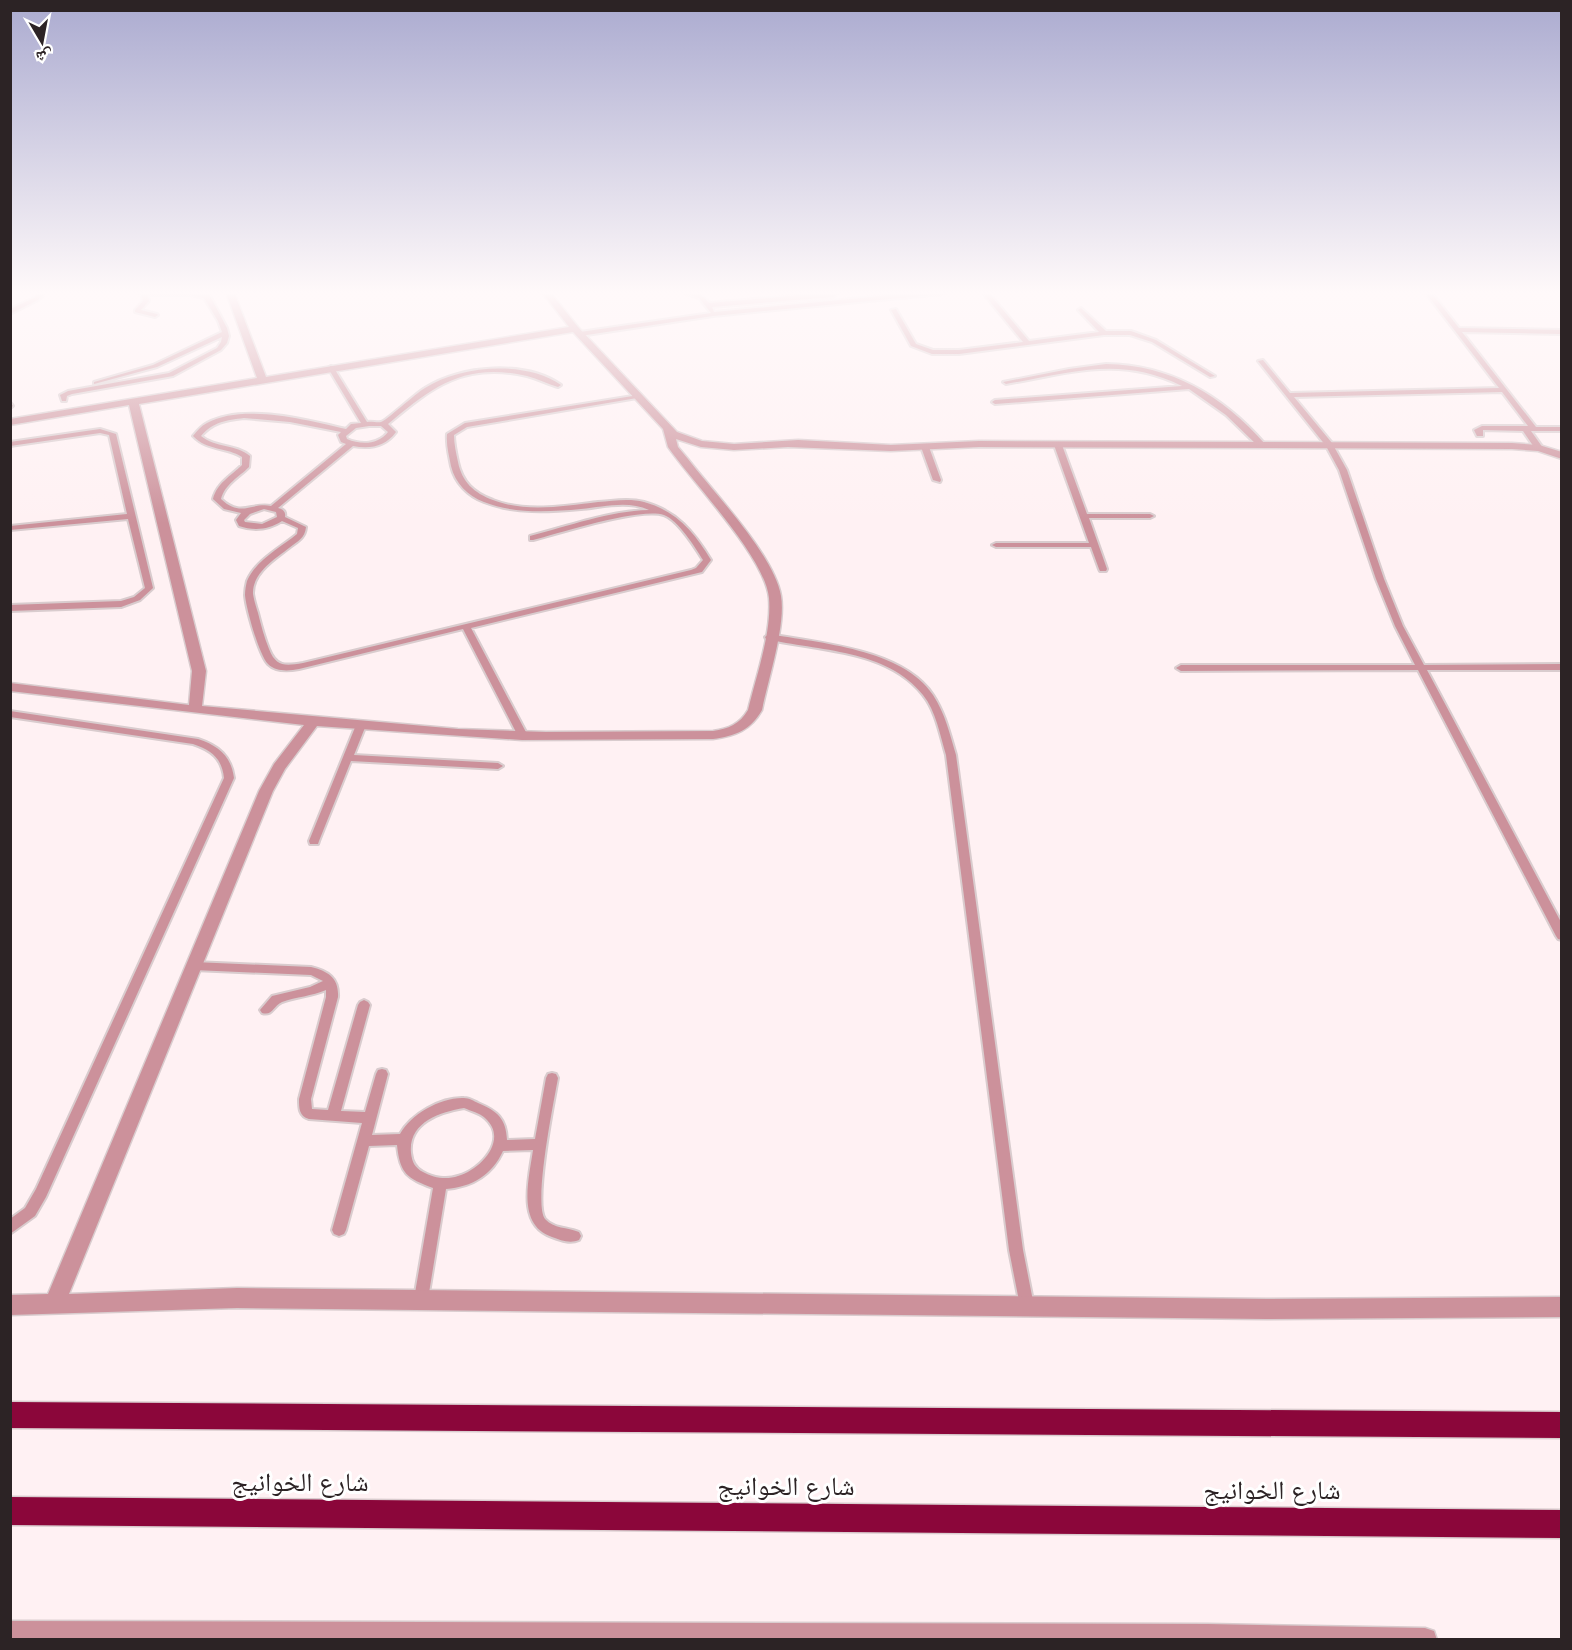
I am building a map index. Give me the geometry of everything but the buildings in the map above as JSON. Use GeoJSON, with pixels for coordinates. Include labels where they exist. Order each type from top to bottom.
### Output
{"type":"FeatureCollection","features":[{"type":"Feature","properties":{"kind":"highway"},"geometry":{"type":"LineString","coordinates":[[10,1415],[1562,1425]]}},
{"type":"Feature","properties":{"kind":"highway","name":"شارع الخوانيج"},"geometry":{"type":"LineString","coordinates":[[10,1511],[1562,1524]]}},
{"type":"Feature","properties":{"kind":"street"},"geometry":{"type":"LineString","coordinates":[[258,369],[262,379]]}},
{"type":"Feature","properties":{"kind":"street"},"geometry":{"type":"LineString","coordinates":[[10,422],[325,369]]}},
{"type":"Feature","properties":{"kind":"street"},"geometry":{"type":"LineString","coordinates":[[613,369],[668,429],[688,441],[708,445],[887,440],[1058,445],[1261,444],[1539,448],[1562,446]]}},
{"type":"Feature","properties":{"kind":"street"},"geometry":{"type":"LineString","coordinates":[[133,401],[199,671],[199,690],[194,710]]}},
{"type":"Feature","properties":{"kind":"street"},"geometry":{"type":"LineString","coordinates":[[10,687],[194,710],[523,736],[713,735],[730,732],[747,723],[755,710],[775,597],[767,572],[673,447],[668,429]]}},
{"type":"Feature","properties":{"kind":"street"},"geometry":{"type":"LineString","coordinates":[[789,444],[857,447],[979,444]]}},
{"type":"Feature","properties":{"kind":"street"},"geometry":{"type":"LineString","coordinates":[[687,464],[695,454],[708,445]]}},
{"type":"Feature","properties":{"kind":"street"},"geometry":{"type":"LineString","coordinates":[[1539,448],[1562,456]]}},
{"type":"Feature","properties":{"kind":"street"},"geometry":{"type":"LineString","coordinates":[[55,1302],[266,791],[279,767],[314,721]]}},
{"type":"Feature","properties":{"kind":"street"},"geometry":{"type":"LineString","coordinates":[[10,1305],[237,1298],[1266,1309],[1562,1307]]}},
{"type":"Feature","properties":{"kind":"street"},"geometry":{"type":"LineString","coordinates":[[10,1633],[59,1636],[1425,1640]]}},
{"type":"Feature","properties":{"kind":"lane"},"geometry":{"type":"LineString","coordinates":[[75,392],[91,384],[144,369]]}},
{"type":"Feature","properties":{"kind":"lane"},"geometry":{"type":"LineString","coordinates":[[64,400],[63,395],[171,375],[182,369]]}},
{"type":"Feature","properties":{"kind":"lane"},"geometry":{"type":"LineString","coordinates":[[332,369],[365,424]]}},
{"type":"Feature","properties":{"kind":"lane"},"geometry":{"type":"LineString","coordinates":[[1006,382],[1087,369]]}},
{"type":"Feature","properties":{"kind":"lane"},"geometry":{"type":"LineString","coordinates":[[1144,369],[1193,387],[1225,410],[1261,444]]}},
{"type":"Feature","properties":{"kind":"lane"},"geometry":{"type":"LineString","coordinates":[[1200,369],[1212,376]]}},
{"type":"Feature","properties":{"kind":"lane"},"geometry":{"type":"LineString","coordinates":[[1268,369],[1329,445],[1343,470],[1380,579],[1419,667],[1562,936]]}},
{"type":"Feature","properties":{"kind":"lane"},"geometry":{"type":"LineString","coordinates":[[1489,369],[1505,390],[1539,448]]}},
{"type":"Feature","properties":{"kind":"lane"},"geometry":{"type":"LineString","coordinates":[[383,424],[432,386],[463,375],[512,371],[546,379],[558,385]]}},
{"type":"Feature","properties":{"kind":"lane"},"geometry":{"type":"LineString","coordinates":[[995,402],[1193,387]]}},
{"type":"Feature","properties":{"kind":"lane"},"geometry":{"type":"LineString","coordinates":[[1288,394],[1505,390]]}},
{"type":"Feature","properties":{"kind":"lane"},"geometry":{"type":"LineString","coordinates":[[281,518],[302,527],[302,535],[258,570],[249,586],[249,594],[270,662],[286,667],[296,667],[691,573],[705,565],[707,560],[704,555],[673,518],[647,504],[631,501],[523,510],[501,506],[472,493],[463,486],[458,477],[453,459],[451,434],[465,425],[638,396]]}},
{"type":"Feature","properties":{"kind":"lane"},"geometry":{"type":"LineString","coordinates":[[281,518],[282,514],[279,510],[273,508],[246,512],[230,509],[217,499],[218,492],[223,486],[246,465],[246,456],[235,450],[201,441],[197,436],[200,431],[219,421],[258,415],[346,430],[365,424],[383,424],[390,427],[392,432],[390,437],[371,444],[350,444],[344,440],[342,435],[346,430]]}},
{"type":"Feature","properties":{"kind":"lane"},"geometry":{"type":"LineString","coordinates":[[1480,434],[1478,430],[1482,428],[1562,429]]}},
{"type":"Feature","properties":{"kind":"lane"},"geometry":{"type":"LineString","coordinates":[[10,444],[94,431],[110,432],[149,588],[144,594],[121,604],[10,608]]}},
{"type":"Feature","properties":{"kind":"lane"},"geometry":{"type":"LineString","coordinates":[[273,508],[350,444]]}},
{"type":"Feature","properties":{"kind":"lane"},"geometry":{"type":"LineString","coordinates":[[1058,445],[1103,569]]}},
{"type":"Feature","properties":{"kind":"lane"},"geometry":{"type":"LineString","coordinates":[[926,447],[937,480]]}},
{"type":"Feature","properties":{"kind":"lane"},"geometry":{"type":"LineString","coordinates":[[533,538],[638,513],[658,511]]}},
{"type":"Feature","properties":{"kind":"lane"},"geometry":{"type":"LineString","coordinates":[[246,512],[240,520],[247,526],[270,525],[281,518]]}},
{"type":"Feature","properties":{"kind":"lane"},"geometry":{"type":"LineString","coordinates":[[10,528],[132,516]]}},
{"type":"Feature","properties":{"kind":"lane"},"geometry":{"type":"LineString","coordinates":[[1084,516],[1149,516]]}},
{"type":"Feature","properties":{"kind":"lane"},"geometry":{"type":"LineString","coordinates":[[996,545],[1095,545]]}},
{"type":"Feature","properties":{"kind":"lane"},"geometry":{"type":"LineString","coordinates":[[465,625],[523,736]]}},
{"type":"Feature","properties":{"kind":"lane"},"geometry":{"type":"LineString","coordinates":[[769,636],[854,654],[889,665],[911,678],[927,694],[937,712],[951,755],[1014,1239],[1027,1306]]}},
{"type":"Feature","properties":{"kind":"lane"},"geometry":{"type":"LineString","coordinates":[[1181,668],[1562,667]]}},
{"type":"Feature","properties":{"kind":"lane"},"geometry":{"type":"LineString","coordinates":[[10,714],[195,741],[211,746],[222,755],[228,766],[229,778],[41,1193],[30,1212],[10,1228]]}},
{"type":"Feature","properties":{"kind":"lane"},"geometry":{"type":"LineString","coordinates":[[314,841],[361,725]]}},
{"type":"Feature","properties":{"kind":"lane"},"geometry":{"type":"LineString","coordinates":[[348,758],[498,766]]}},
{"type":"Feature","properties":{"kind":"lane"},"geometry":{"type":"LineString","coordinates":[[194,966],[320,973],[331,983],[332,997],[304,1106],[309,1114],[370,1118]]}},
{"type":"Feature","properties":{"kind":"lane"},"geometry":{"type":"LineString","coordinates":[[266,1010],[276,999],[312,991],[331,983]]}},
{"type":"Feature","properties":{"kind":"lane"},"geometry":{"type":"LineString","coordinates":[[333,1116],[364,1005]]}},
{"type":"Feature","properties":{"kind":"lane"},"geometry":{"type":"LineString","coordinates":[[339,1230],[382,1074]]}},
{"type":"Feature","properties":{"kind":"lane"},"geometry":{"type":"LineString","coordinates":[[552,1078],[536,1187],[535,1215],[544,1227],[557,1234],[574,1236]]}},
{"type":"Feature","properties":{"kind":"lane"},"geometry":{"type":"LineString","coordinates":[[465,1103],[479,1106],[499,1121],[502,1133],[501,1146],[495,1158],[472,1178],[456,1183],[440,1184],[426,1181],[414,1174],[406,1164],[404,1152],[405,1139],[422,1117],[450,1104],[465,1103]]}},
{"type":"Feature","properties":{"kind":"lane"},"geometry":{"type":"LineString","coordinates":[[364,1141],[405,1139]]}},
{"type":"Feature","properties":{"kind":"lane"},"geometry":{"type":"LineString","coordinates":[[501,1146],[542,1144]]}},
{"type":"Feature","properties":{"kind":"lane"},"geometry":{"type":"LineString","coordinates":[[421,1299],[440,1184]]}}]}
